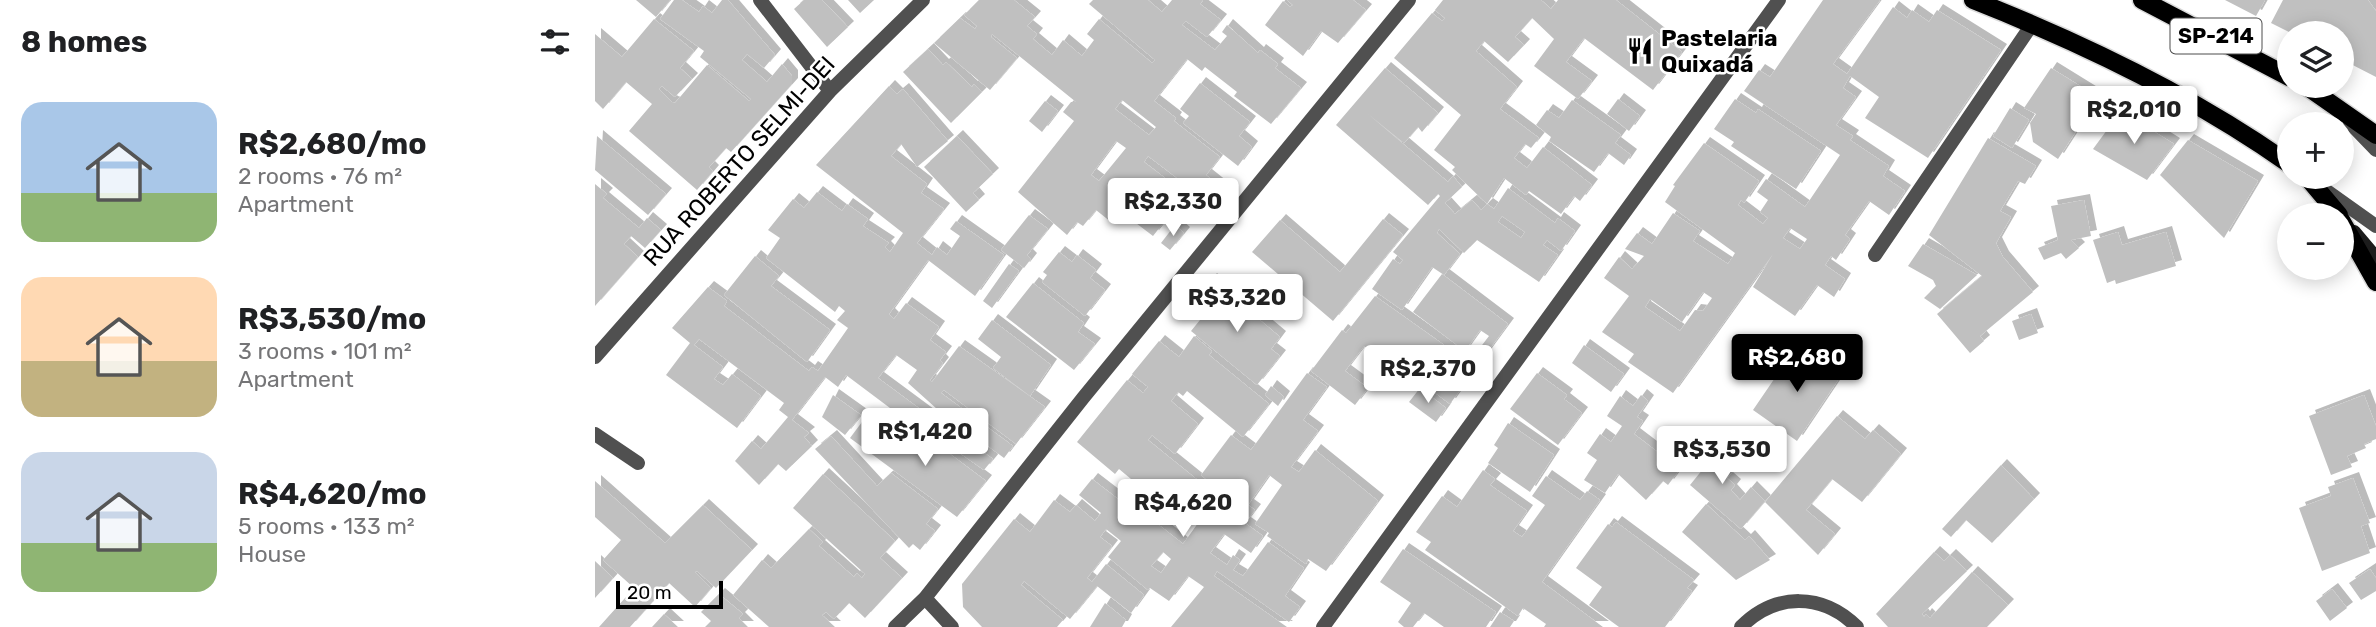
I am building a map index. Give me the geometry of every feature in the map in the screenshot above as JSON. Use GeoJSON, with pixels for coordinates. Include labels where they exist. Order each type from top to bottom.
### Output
{"type":"FeatureCollection","features":[{"type":"Feature","properties":{"kind":"main road"},"geometry":{"type":"LineString","coordinates":[[1973,0],[2033,23],[2223,120],[2277,156]]}},
{"type":"Feature","properties":{"kind":"main road","name":"SP-214"},"geometry":{"type":"LineString","coordinates":[[2142,0],[2277,70]]}},
{"type":"Feature","properties":{"kind":"main road"},"geometry":{"type":"LineString","coordinates":[[2326,98],[2376,135]]}},
{"type":"Feature","properties":{"kind":"main road"},"geometry":{"type":"LineString","coordinates":[[2317,189],[2329,203]]}},
{"type":"Feature","properties":{"kind":"main road"},"geometry":{"type":"LineString","coordinates":[[2354,232],[2376,258]]}},
{"type":"Feature","properties":{"kind":"main road"},"geometry":{"type":"LineString","coordinates":[[2354,242],[2376,282]]}},
{"type":"Feature","properties":{"kind":"street"},"geometry":{"type":"LineString","coordinates":[[760,0],[830,91]]}},
{"type":"Feature","properties":{"kind":"street","name":"RUA ROBERTO SELMI-DEI"},"geometry":{"type":"LineString","coordinates":[[595,357],[830,91],[923,0]]}},
{"type":"Feature","properties":{"kind":"street"},"geometry":{"type":"LineString","coordinates":[[895,627],[925,598],[1100,377],[1409,0]]}},
{"type":"Feature","properties":{"kind":"street"},"geometry":{"type":"LineString","coordinates":[[1323,627],[1779,0]]}},
{"type":"Feature","properties":{"kind":"street"},"geometry":{"type":"LineString","coordinates":[[1875,255],[2033,23]]}},
{"type":"Feature","properties":{"kind":"street"},"geometry":{"type":"LineString","coordinates":[[2325,98],[2376,150]]}},
{"type":"Feature","properties":{"kind":"street"},"geometry":{"type":"LineString","coordinates":[[2324,189],[2376,226]]}},
{"type":"Feature","properties":{"kind":"street"},"geometry":{"type":"LineString","coordinates":[[595,433],[638,463]]}},
{"type":"Feature","properties":{"kind":"street"},"geometry":{"type":"LineString","coordinates":[[925,598],[953,627]]}},
{"type":"Feature","properties":{"kind":"street"},"geometry":{"type":"LineString","coordinates":[[1741,627],[1751,616],[1778,603],[1803,598],[1842,612],[1857,627]]}},
{"type":"Feature","properties":{"kind":"building"},"geometry":{"type":"Polygon","coordinates":[[[636,0],[670,0],[656,17],[636,0]]]}},
{"type":"Feature","properties":{"kind":"building"},"geometry":{"type":"Polygon","coordinates":[[[674,0],[682,0],[699,12],[703,6],[712,13],[722,0],[728,0],[775,55],[764,68],[747,54],[742,60],[767,82],[782,64],[792,76],[792,84],[731,152],[726,148],[709,167],[713,171],[697,190],[629,131],[652,104],[626,82],[603,109],[595,101],[595,34],[622,57],[654,19],[694,51],[680,68],[692,79],[675,97],[662,86],[659,89],[672,102],[675,103],[707,65],[749,101],[751,99],[700,57],[704,51],[660,19],[674,0]]]}},
{"type":"Feature","properties":{"kind":"building"},"geometry":{"type":"Polygon","coordinates":[[[804,0],[822,0],[848,27],[827,47],[794,9],[804,0]]]}},
{"type":"Feature","properties":{"kind":"building"},"geometry":{"type":"Polygon","coordinates":[[[848,0],[874,0],[860,13],[848,0]]]}},
{"type":"Feature","properties":{"kind":"building"},"geometry":{"type":"Polygon","coordinates":[[[979,0],[1014,0],[1035,17],[1027,26],[1037,34],[1033,39],[1052,55],[1063,40],[1082,56],[1094,40],[1087,34],[1099,19],[1152,63],[1155,60],[1089,4],[1093,0],[1148,0],[1162,12],[1172,0],[1203,0],[1200,4],[1221,20],[1207,37],[1186,21],[1182,25],[1215,50],[1227,36],[1222,32],[1227,25],[1258,53],[1260,50],[1278,64],[1275,68],[1301,88],[1271,124],[1234,96],[1237,92],[1205,67],[1202,71],[1187,59],[1154,101],[1176,118],[1174,121],[1220,157],[1206,175],[1221,187],[1204,209],[1188,197],[1193,190],[1148,156],[1144,162],[1186,194],[1153,236],[1120,211],[1111,222],[1096,210],[1083,226],[1077,222],[1067,235],[1018,192],[1074,121],[1063,112],[1071,102],[1076,102],[992,34],[991,37],[1017,58],[990,90],[934,43],[960,18],[975,29],[977,26],[964,15],[979,0]],[[1122,100],[1115,109],[1149,135],[1156,127],[1122,100]],[[1116,141],[1091,175],[1099,181],[1126,148],[1116,141]]]}},
{"type":"Feature","properties":{"kind":"building"},"geometry":{"type":"Polygon","coordinates":[[[1287,0],[1353,0],[1366,10],[1338,43],[1321,31],[1303,56],[1265,25],[1283,1],[1290,7],[1293,5],[1287,0]]]}},
{"type":"Feature","properties":{"kind":"building"},"geometry":{"type":"Polygon","coordinates":[[[1443,0],[1541,0],[1551,9],[1558,0],[1616,0],[1682,52],[1653,90],[1584,38],[1566,62],[1592,81],[1578,99],[1534,66],[1554,39],[1532,18],[1515,37],[1524,45],[1508,62],[1484,41],[1476,51],[1517,87],[1500,109],[1539,138],[1531,148],[1525,144],[1514,158],[1527,168],[1543,147],[1592,185],[1580,201],[1574,196],[1561,214],[1529,191],[1526,195],[1504,178],[1487,204],[1452,170],[1455,167],[1434,150],[1461,115],[1394,58],[1432,13],[1442,21],[1445,18],[1435,10],[1443,0]]]}},
{"type":"Feature","properties":{"kind":"building"},"geometry":{"type":"Polygon","coordinates":[[[1823,0],[1880,0],[1833,64],[1847,74],[1893,7],[1907,18],[1912,10],[1929,22],[1937,10],[2001,50],[1928,158],[1865,118],[1879,97],[1850,76],[1843,88],[1856,97],[1836,125],[1853,136],[1850,140],[1889,166],[1883,176],[1905,191],[1889,215],[1869,201],[1845,235],[1850,239],[1836,260],[1831,256],[1825,265],[1845,279],[1834,297],[1817,285],[1795,316],[1753,287],[1773,254],[1673,393],[1628,362],[1634,354],[1602,332],[1629,296],[1604,278],[1619,257],[1632,269],[1644,256],[1625,249],[1637,233],[1652,244],[1673,213],[1700,231],[1693,241],[1728,264],[1735,253],[1665,202],[1675,186],[1673,185],[1704,143],[1759,181],[1744,203],[1741,200],[1738,205],[1763,224],[1768,218],[1760,212],[1768,200],[1757,192],[1766,179],[1805,207],[1840,155],[1744,91],[1759,70],[1770,77],[1823,0]],[[1790,228],[1783,238],[1800,249],[1807,239],[1790,228]],[[1703,292],[1682,322],[1650,299],[1645,307],[1680,331],[1695,310],[1703,311],[1712,298],[1703,292]]]}},
{"type":"Feature","properties":{"kind":"building"},"geometry":{"type":"Polygon","coordinates":[[[2225,0],[2265,0],[2256,16],[2225,0]]]}},
{"type":"Feature","properties":{"kind":"building"},"geometry":{"type":"Polygon","coordinates":[[[2283,0],[2368,0],[2376,11],[2376,77],[2354,66],[2354,21],[2277,21],[2277,26],[2271,23],[2283,0]]]}},
{"type":"Feature","properties":{"kind":"building"},"geometry":{"type":"Polygon","coordinates":[[[928,49],[943,65],[946,62],[972,87],[974,84],[982,92],[951,123],[903,72],[928,49]]]}},
{"type":"Feature","properties":{"kind":"building"},"geometry":{"type":"Polygon","coordinates":[[[1385,68],[1438,113],[1422,132],[1418,127],[1404,143],[1368,114],[1448,182],[1453,176],[1462,187],[1445,203],[1455,214],[1472,200],[1481,210],[1487,204],[1494,209],[1508,188],[1555,223],[1558,218],[1575,231],[1561,251],[1547,240],[1543,245],[1558,255],[1539,282],[1477,240],[1464,253],[1439,229],[1437,233],[1460,254],[1444,275],[1432,267],[1402,310],[1372,289],[1393,259],[1400,264],[1403,260],[1393,252],[1440,196],[1438,194],[1428,205],[1336,125],[1385,68]],[[1502,216],[1498,222],[1521,238],[1525,232],[1502,216]]]}},
{"type":"Feature","properties":{"kind":"building"},"geometry":{"type":"Polygon","coordinates":[[[2051,68],[2098,97],[2058,159],[2033,142],[2030,123],[2036,114],[2024,108],[2051,68]]]}},
{"type":"Feature","properties":{"kind":"building"},"geometry":{"type":"Polygon","coordinates":[[[1200,83],[1250,122],[1239,136],[1252,147],[1238,166],[1183,123],[1189,116],[1180,109],[1200,83]]]}},
{"type":"Feature","properties":{"kind":"building"},"geometry":{"type":"Polygon","coordinates":[[[889,86],[897,94],[903,89],[948,141],[917,167],[901,144],[891,156],[927,184],[921,193],[944,209],[917,243],[932,255],[937,247],[947,255],[960,236],[950,229],[956,221],[1004,255],[975,296],[928,260],[889,314],[894,319],[906,303],[939,327],[930,340],[946,352],[940,360],[943,363],[930,380],[932,382],[959,346],[1045,407],[1016,444],[944,390],[941,393],[1013,446],[1004,458],[988,446],[983,452],[993,459],[984,470],[934,435],[947,418],[908,383],[917,370],[896,355],[878,378],[928,415],[918,429],[846,375],[838,387],[825,377],[792,420],[809,433],[804,437],[812,446],[786,471],[778,464],[759,485],[735,461],[752,441],[761,449],[788,417],[779,410],[784,403],[699,339],[694,345],[723,367],[714,379],[723,385],[732,374],[761,396],[737,428],[666,375],[690,343],[672,328],[708,287],[727,301],[724,306],[809,371],[812,367],[818,371],[848,328],[837,320],[845,311],[839,306],[835,312],[766,258],[780,238],[768,230],[793,199],[804,208],[817,192],[842,211],[847,204],[868,219],[863,226],[889,243],[885,247],[890,252],[903,233],[816,165],[889,86]]]}},
{"type":"Feature","properties":{"kind":"building"},"geometry":{"type":"Polygon","coordinates":[[[1618,99],[1640,116],[1629,131],[1607,114],[1618,99]]]}},
{"type":"Feature","properties":{"kind":"building"},"geometry":{"type":"Polygon","coordinates":[[[1735,99],[1756,113],[1758,109],[1821,151],[1796,189],[1731,146],[1734,142],[1714,129],[1735,99]]]}},
{"type":"Feature","properties":{"kind":"building"},"geometry":{"type":"Polygon","coordinates":[[[1572,100],[1621,135],[1615,143],[1631,155],[1624,165],[1608,153],[1594,172],[1549,141],[1551,137],[1536,125],[1547,110],[1559,118],[1572,100]]]}},
{"type":"Feature","properties":{"kind":"building"},"geometry":{"type":"Polygon","coordinates":[[[1045,101],[1058,111],[1042,132],[1029,121],[1045,101]]]}},
{"type":"Feature","properties":{"kind":"building"},"geometry":{"type":"Polygon","coordinates":[[[2010,108],[2029,120],[2012,148],[1993,136],[2010,108]]]}},
{"type":"Feature","properties":{"kind":"building"},"geometry":{"type":"Polygon","coordinates":[[[2121,111],[2174,144],[2147,180],[2093,149],[2121,111]]]}},
{"type":"Feature","properties":{"kind":"building"},"geometry":{"type":"Polygon","coordinates":[[[597,136],[666,194],[648,215],[595,170],[597,136]]]}},
{"type":"Feature","properties":{"kind":"building"},"geometry":{"type":"Polygon","coordinates":[[[957,136],[993,174],[973,193],[979,200],[966,212],[924,167],[957,136]]]}},
{"type":"Feature","properties":{"kind":"building"},"geometry":{"type":"Polygon","coordinates":[[[1988,138],[2036,166],[2025,184],[2018,181],[2000,211],[2011,217],[1996,243],[2003,257],[2033,292],[1980,336],[1984,341],[1970,353],[1937,314],[1982,276],[1929,235],[1988,138]]]}},
{"type":"Feature","properties":{"kind":"building"},"geometry":{"type":"Polygon","coordinates":[[[2188,140],[2258,181],[2224,238],[2160,175],[2188,140]]]}},
{"type":"Feature","properties":{"kind":"building"},"geometry":{"type":"Polygon","coordinates":[[[595,184],[607,194],[603,198],[639,228],[647,218],[661,230],[645,248],[631,236],[624,244],[638,257],[595,306],[595,184]]]}},
{"type":"Feature","properties":{"kind":"building"},"geometry":{"type":"Polygon","coordinates":[[[2084,200],[2091,236],[2071,240],[2079,248],[2066,259],[2061,253],[2044,260],[2038,248],[2058,240],[2051,206],[2084,200]]]}},
{"type":"Feature","properties":{"kind":"building"},"geometry":{"type":"Polygon","coordinates":[[[1029,215],[1048,229],[1027,255],[1031,259],[1024,268],[1001,250],[1029,215]]]}},
{"type":"Feature","properties":{"kind":"building"},"geometry":{"type":"Polygon","coordinates":[[[1383,219],[1403,235],[1333,321],[1252,252],[1280,220],[1340,272],[1383,219]]]}},
{"type":"Feature","properties":{"kind":"building"},"geometry":{"type":"Polygon","coordinates":[[[1175,225],[1184,233],[1170,250],[1161,243],[1175,225]]]}},
{"type":"Feature","properties":{"kind":"building"},"geometry":{"type":"Polygon","coordinates":[[[2118,232],[2122,245],[2166,232],[2176,266],[2116,284],[2115,280],[2107,283],[2093,240],[2118,232]]]}},
{"type":"Feature","properties":{"kind":"building"},"geometry":{"type":"Polygon","coordinates":[[[1923,244],[1977,275],[1940,309],[1924,298],[1936,286],[1933,280],[1908,266],[1923,244]]]}},
{"type":"Feature","properties":{"kind":"building"},"geometry":{"type":"Polygon","coordinates":[[[1059,252],[1072,262],[1077,255],[1096,270],[1090,278],[1105,290],[1085,316],[1042,282],[1047,275],[1043,272],[1059,252]]]}},
{"type":"Feature","properties":{"kind":"building"},"geometry":{"type":"Polygon","coordinates":[[[755,256],[779,276],[771,286],[830,330],[807,362],[724,295],[755,256]]]}},
{"type":"Feature","properties":{"kind":"building"},"geometry":{"type":"Polygon","coordinates":[[[1009,264],[1019,271],[992,308],[983,301],[1009,264]]]}},
{"type":"Feature","properties":{"kind":"building"},"geometry":{"type":"Polygon","coordinates":[[[1442,274],[1508,324],[1483,358],[1476,353],[1489,336],[1480,330],[1465,351],[1413,312],[1442,274]]]}},
{"type":"Feature","properties":{"kind":"building"},"geometry":{"type":"Polygon","coordinates":[[[1211,279],[1280,337],[1271,349],[1280,356],[1257,385],[1191,331],[1213,304],[1199,292],[1211,279]]]}},
{"type":"Feature","properties":{"kind":"building"},"geometry":{"type":"Polygon","coordinates":[[[1033,283],[1084,323],[1078,332],[1095,344],[1074,370],[1006,317],[1033,283]]]}},
{"type":"Feature","properties":{"kind":"building"},"geometry":{"type":"Polygon","coordinates":[[[1375,296],[1468,362],[1470,359],[1478,365],[1450,404],[1393,361],[1390,366],[1364,346],[1345,371],[1368,388],[1355,405],[1311,371],[1342,330],[1346,333],[1375,296]]]}},
{"type":"Feature","properties":{"kind":"building"},"geometry":{"type":"Polygon","coordinates":[[[2031,314],[2038,333],[2019,340],[2012,321],[2031,314]]]}},
{"type":"Feature","properties":{"kind":"building"},"geometry":{"type":"Polygon","coordinates":[[[992,320],[1051,365],[1030,396],[993,368],[1001,357],[978,339],[992,320]]]}},
{"type":"Feature","properties":{"kind":"building"},"geometry":{"type":"Polygon","coordinates":[[[1194,336],[1212,351],[1209,355],[1269,404],[1243,437],[1187,391],[1183,396],[1178,392],[1171,401],[1198,424],[1175,454],[1152,435],[1148,440],[1205,486],[1179,519],[1119,469],[1115,474],[1077,442],[1127,380],[1143,393],[1148,387],[1132,374],[1159,341],[1179,357],[1194,336]]]}},
{"type":"Feature","properties":{"kind":"building"},"geometry":{"type":"Polygon","coordinates":[[[1584,345],[1624,374],[1611,392],[1572,363],[1584,345]]]}},
{"type":"Feature","properties":{"kind":"building"},"geometry":{"type":"Polygon","coordinates":[[[1796,347],[1840,377],[1797,441],[1753,410],[1796,347]]]}},
{"type":"Feature","properties":{"kind":"building"},"geometry":{"type":"Polygon","coordinates":[[[1307,373],[1327,387],[1303,420],[1318,431],[1291,467],[1299,472],[1315,450],[1378,501],[1326,571],[1308,559],[1306,564],[1255,524],[1282,485],[1269,475],[1248,505],[1255,510],[1245,523],[1263,536],[1251,553],[1224,534],[1210,553],[1227,565],[1233,555],[1240,560],[1233,570],[1243,576],[1268,542],[1304,568],[1285,596],[1300,607],[1289,622],[1217,571],[1214,576],[1287,627],[1171,627],[1204,587],[1188,576],[1169,601],[1150,588],[1148,590],[1108,557],[1121,541],[1106,529],[1100,537],[1112,546],[1087,578],[1092,582],[1106,564],[1144,595],[1131,613],[1097,586],[1070,619],[1024,581],[1021,585],[1063,620],[1057,627],[982,627],[963,607],[962,584],[1014,519],[1030,532],[1054,500],[1070,512],[1076,505],[1095,521],[1101,513],[1079,495],[1092,479],[1118,499],[1121,495],[1183,544],[1221,491],[1201,475],[1231,435],[1251,450],[1307,373]],[[1163,552],[1151,566],[1161,573],[1171,559],[1163,552]]]}},
{"type":"Feature","properties":{"kind":"building"},"geometry":{"type":"Polygon","coordinates":[[[1537,373],[1567,395],[1564,399],[1582,413],[1558,445],[1510,409],[1537,373]]]}},
{"type":"Feature","properties":{"kind":"building"},"geometry":{"type":"Polygon","coordinates":[[[1271,386],[1284,397],[1278,406],[1265,395],[1271,386]]]}},
{"type":"Feature","properties":{"kind":"building"},"geometry":{"type":"Polygon","coordinates":[[[1420,388],[1446,408],[1436,422],[1409,402],[1420,388]]]}},
{"type":"Feature","properties":{"kind":"building"},"geometry":{"type":"Polygon","coordinates":[[[833,395],[861,415],[845,435],[822,417],[833,395]]]}},
{"type":"Feature","properties":{"kind":"building"},"geometry":{"type":"Polygon","coordinates":[[[1641,395],[1648,401],[1637,417],[1643,421],[1634,434],[1680,469],[1668,485],[1663,481],[1646,500],[1618,474],[1605,493],[1584,480],[1597,460],[1587,453],[1600,434],[1611,442],[1622,426],[1607,416],[1620,396],[1633,406],[1641,395]]]}},
{"type":"Feature","properties":{"kind":"building"},"geometry":{"type":"Polygon","coordinates":[[[2364,395],[2376,426],[2376,439],[2364,444],[2366,448],[2347,456],[2352,467],[2331,475],[2309,416],[2364,395]]]}},
{"type":"Feature","properties":{"kind":"building"},"geometry":{"type":"Polygon","coordinates":[[[1837,416],[1865,439],[1873,430],[1901,454],[1862,502],[1832,479],[1806,510],[1835,534],[1818,555],[1765,502],[1837,416]]]}},
{"type":"Feature","properties":{"kind":"building"},"geometry":{"type":"Polygon","coordinates":[[[862,422],[901,452],[918,430],[986,481],[957,517],[850,438],[862,422]]]}},
{"type":"Feature","properties":{"kind":"building"},"geometry":{"type":"Polygon","coordinates":[[[1508,423],[1554,455],[1530,492],[1488,463],[1498,448],[1494,445],[1508,423]]]}},
{"type":"Feature","properties":{"kind":"building"},"geometry":{"type":"Polygon","coordinates":[[[831,436],[877,486],[891,473],[938,509],[926,524],[935,531],[920,550],[913,544],[909,548],[815,449],[831,436]]]}},
{"type":"Feature","properties":{"kind":"building"},"geometry":{"type":"Polygon","coordinates":[[[1703,437],[1734,470],[1727,478],[1735,485],[1731,490],[1740,500],[1751,487],[1765,501],[1741,529],[1690,485],[1703,469],[1688,453],[1703,437]]]}},
{"type":"Feature","properties":{"kind":"building"},"geometry":{"type":"Polygon","coordinates":[[[2001,465],[2034,499],[1992,543],[1966,520],[1951,537],[1942,529],[2001,465]]]}},
{"type":"Feature","properties":{"kind":"building"},"geometry":{"type":"Polygon","coordinates":[[[1483,470],[1495,479],[1490,485],[1527,511],[1513,531],[1522,537],[1545,505],[1532,496],[1546,476],[1580,500],[1587,491],[1600,500],[1542,582],[1603,627],[1544,627],[1546,624],[1523,608],[1518,616],[1425,550],[1431,542],[1416,532],[1442,496],[1457,507],[1483,470]]]}},
{"type":"Feature","properties":{"kind":"building"},"geometry":{"type":"Polygon","coordinates":[[[823,474],[895,541],[880,558],[902,578],[865,618],[849,603],[834,619],[826,612],[822,615],[835,627],[769,627],[733,595],[762,560],[771,568],[809,529],[823,542],[819,546],[854,577],[857,573],[862,578],[865,574],[793,508],[823,474]]]}},
{"type":"Feature","properties":{"kind":"building"},"geometry":{"type":"Polygon","coordinates":[[[2353,478],[2370,523],[2361,526],[2370,553],[2322,571],[2299,508],[2331,496],[2328,487],[2353,478]]]}},
{"type":"Feature","properties":{"kind":"building"},"geometry":{"type":"Polygon","coordinates":[[[595,481],[665,543],[703,505],[752,550],[716,588],[695,572],[711,588],[695,607],[669,583],[630,627],[599,627],[634,588],[603,560],[621,540],[595,517],[595,481]]]}},
{"type":"Feature","properties":{"kind":"building"},"geometry":{"type":"Polygon","coordinates":[[[1706,504],[1745,540],[1749,536],[1770,560],[1736,580],[1682,532],[1706,504]]]}},
{"type":"Feature","properties":{"kind":"building"},"geometry":{"type":"Polygon","coordinates":[[[1616,522],[1694,580],[1687,588],[1692,591],[1665,627],[1619,627],[1589,605],[1602,587],[1576,568],[1608,524],[1612,527],[1616,522]]]}},
{"type":"Feature","properties":{"kind":"building"},"geometry":{"type":"Polygon","coordinates":[[[1403,549],[1496,612],[1486,627],[1444,627],[1424,613],[1413,627],[1404,627],[1398,622],[1411,603],[1380,582],[1403,549]]]}},
{"type":"Feature","properties":{"kind":"building"},"geometry":{"type":"Polygon","coordinates":[[[1934,552],[1944,561],[1950,555],[1967,571],[1922,614],[1924,617],[1926,614],[1930,618],[1972,572],[2008,605],[1987,627],[1888,627],[1876,614],[1934,552]]]}},
{"type":"Feature","properties":{"kind":"building"},"geometry":{"type":"Polygon","coordinates":[[[595,561],[613,578],[595,598],[595,561]]]}},
{"type":"Feature","properties":{"kind":"building"},"geometry":{"type":"Polygon","coordinates":[[[2370,569],[2376,578],[2376,591],[2361,600],[2349,583],[2370,569]]]}},
{"type":"Feature","properties":{"kind":"building"},"geometry":{"type":"Polygon","coordinates":[[[2332,589],[2347,608],[2330,621],[2316,601],[2332,589]]]}},
{"type":"Feature","properties":{"kind":"building"},"geometry":{"type":"Polygon","coordinates":[[[719,594],[743,614],[739,618],[748,627],[705,627],[711,621],[701,612],[719,594]]]}},
{"type":"Feature","properties":{"kind":"building"},"geometry":{"type":"Polygon","coordinates":[[[1105,603],[1126,620],[1122,627],[1090,627],[1105,603]]]}},
{"type":"Feature","properties":{"kind":"building"},"geometry":{"type":"Polygon","coordinates":[[[1500,612],[1514,621],[1510,627],[1490,627],[1500,612]]]}},
{"type":"Feature","properties":{"kind":"building"},"geometry":{"type":"Polygon","coordinates":[[[664,614],[678,627],[652,627],[664,614]]]}},
{"type":"Feature","properties":{"kind":"place","name":"Pastelaria Quixadá"},"geometry":{"type":"Point","coordinates":[1640,51]}}]}
